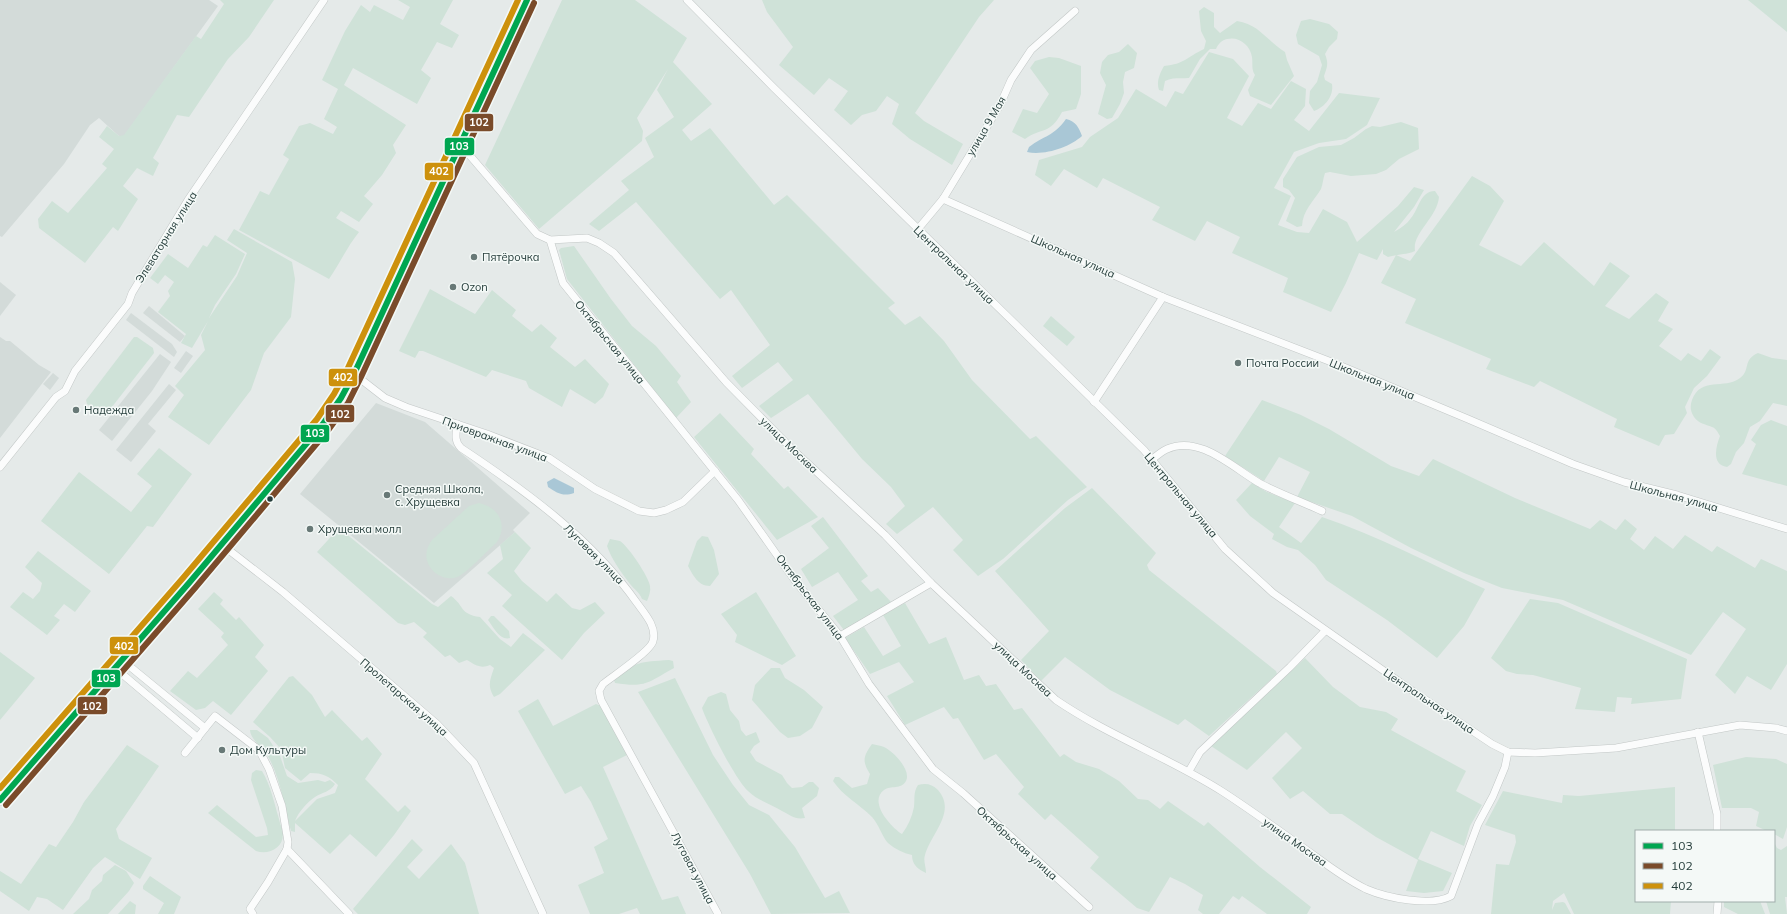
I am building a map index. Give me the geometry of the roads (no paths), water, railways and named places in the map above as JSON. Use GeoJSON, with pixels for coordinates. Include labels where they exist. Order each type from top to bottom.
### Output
{"type":"FeatureCollection","features":[{"type":"Feature","properties":{"kind":"main road"},"geometry":{"type":"LineString","coordinates":[[0,800],[323,424],[341,398],[354,374],[528,0]]}},
{"type":"Feature","properties":{"kind":"street","name":"Элеваторная улица"},"geometry":{"type":"LineString","coordinates":[[0,467],[56,397],[65,391],[75,371],[128,304],[132,293],[188,200],[324,0]]}},
{"type":"Feature","properties":{"kind":"street","name":"Центральная улица"},"geometry":{"type":"LineString","coordinates":[[686,0],[1152,459],[1225,549],[1273,593],[1492,744],[1508,752],[1535,754],[1616,748],[1740,725],[1776,728],[1787,731]]}},
{"type":"Feature","properties":{"kind":"street","name":"улица 9 Мая"},"geometry":{"type":"LineString","coordinates":[[918,229],[943,199],[1000,105],[1011,80],[1031,50],[1075,10]]}},
{"type":"Feature","properties":{"kind":"street"},"geometry":{"type":"LineString","coordinates":[[460,144],[537,234],[550,240]]}},
{"type":"Feature","properties":{"kind":"street","name":"Школьная улица"},"geometry":{"type":"LineString","coordinates":[[943,199],[1163,297],[1334,363],[1468,418],[1573,464],[1624,482],[1677,495],[1787,529]]}},
{"type":"Feature","properties":{"kind":"street","name":"улица Москва"},"geometry":{"type":"LineString","coordinates":[[550,240],[586,238],[599,243],[614,253],[726,382],[792,450],[885,534],[931,583],[1056,700],[1076,713],[1125,740],[1189,771],[1224,792],[1338,872],[1365,888],[1384,896],[1402,900],[1438,900],[1451,896],[1478,824],[1502,775],[1508,752]]}},
{"type":"Feature","properties":{"kind":"street","name":"Октябрьская улица"},"geometry":{"type":"LineString","coordinates":[[550,240],[563,283],[715,471],[766,538],[796,582],[840,636],[869,684],[933,769],[963,793],[1089,907]]}},
{"type":"Feature","properties":{"kind":"street"},"geometry":{"type":"LineString","coordinates":[[1094,402],[1163,297]]}},
{"type":"Feature","properties":{"kind":"street","name":"Приовражная улица"},"geometry":{"type":"LineString","coordinates":[[354,374],[386,398],[427,415],[444,419],[487,434],[549,458],[595,489],[639,511],[654,512],[666,510],[683,502],[715,471]]}},
{"type":"Feature","properties":{"kind":"street","name":"Луговая улица"},"geometry":{"type":"LineString","coordinates":[[457,424],[455,439],[456,443],[558,518],[621,579],[650,621],[654,630],[653,642],[646,650],[603,684],[599,691],[601,700],[718,914]]}},
{"type":"Feature","properties":{"kind":"street"},"geometry":{"type":"LineString","coordinates":[[1152,459],[1167,448],[1183,446],[1197,447],[1212,453],[1261,484],[1322,511]]}},
{"type":"Feature","properties":{"kind":"street","name":"Пролетарская улица"},"geometry":{"type":"LineString","coordinates":[[221,544],[283,592],[437,724],[474,763],[543,914]]}},
{"type":"Feature","properties":{"kind":"street"},"geometry":{"type":"LineString","coordinates":[[840,636],[931,583]]}},
{"type":"Feature","properties":{"kind":"street"},"geometry":{"type":"LineString","coordinates":[[1189,771],[1200,752],[1326,631]]}},
{"type":"Feature","properties":{"kind":"street"},"geometry":{"type":"LineString","coordinates":[[118,664],[205,728]]}},
{"type":"Feature","properties":{"kind":"street"},"geometry":{"type":"LineString","coordinates":[[118,664],[198,738]]}},
{"type":"Feature","properties":{"kind":"street"},"geometry":{"type":"LineString","coordinates":[[185,753],[215,716],[259,750],[269,769],[282,806],[288,842],[287,849],[250,909],[253,914]]}},
{"type":"Feature","properties":{"kind":"street"},"geometry":{"type":"LineString","coordinates":[[1698,732],[1717,814],[1717,830]]}},
{"type":"Feature","properties":{"kind":"street"},"geometry":{"type":"LineString","coordinates":[[287,849],[349,914]]}},
{"type":"Feature","properties":{"kind":"street"},"geometry":{"type":"LineString","coordinates":[[1717,914],[1718,902]]}},
{"type":"Feature","properties":{"kind":"water"},"geometry":{"type":"Polygon","coordinates":[[[1066,119],[1075,123],[1082,136],[1071,144],[1056,150],[1041,153],[1027,152],[1029,147],[1053,133],[1066,119]]]}},
{"type":"Feature","properties":{"kind":"water"},"geometry":{"type":"Polygon","coordinates":[[[554,478],[574,488],[574,493],[567,495],[560,494],[548,487],[547,482],[554,478]]]}},
{"type":"Feature","properties":{"kind":"place","name":"Пятёрочка"},"geometry":{"type":"Point","coordinates":[474,257]}},
{"type":"Feature","properties":{"kind":"place","name":"Ozon"},"geometry":{"type":"Point","coordinates":[453,287]}},
{"type":"Feature","properties":{"kind":"place","name":"Почта России"},"geometry":{"type":"Point","coordinates":[1238,363]}},
{"type":"Feature","properties":{"kind":"place","name":"Надежда"},"geometry":{"type":"Point","coordinates":[76,410]}},
{"type":"Feature","properties":{"kind":"place","name":"Средняя Школа, с. Хрущевка"},"geometry":{"type":"Point","coordinates":[387,495]}},
{"type":"Feature","properties":{"kind":"place","name":"Хрущевка молл"},"geometry":{"type":"Point","coordinates":[310,529]}},
{"type":"Feature","properties":{"kind":"place","name":"Дом Культуры"},"geometry":{"type":"Point","coordinates":[222,750]}}]}
